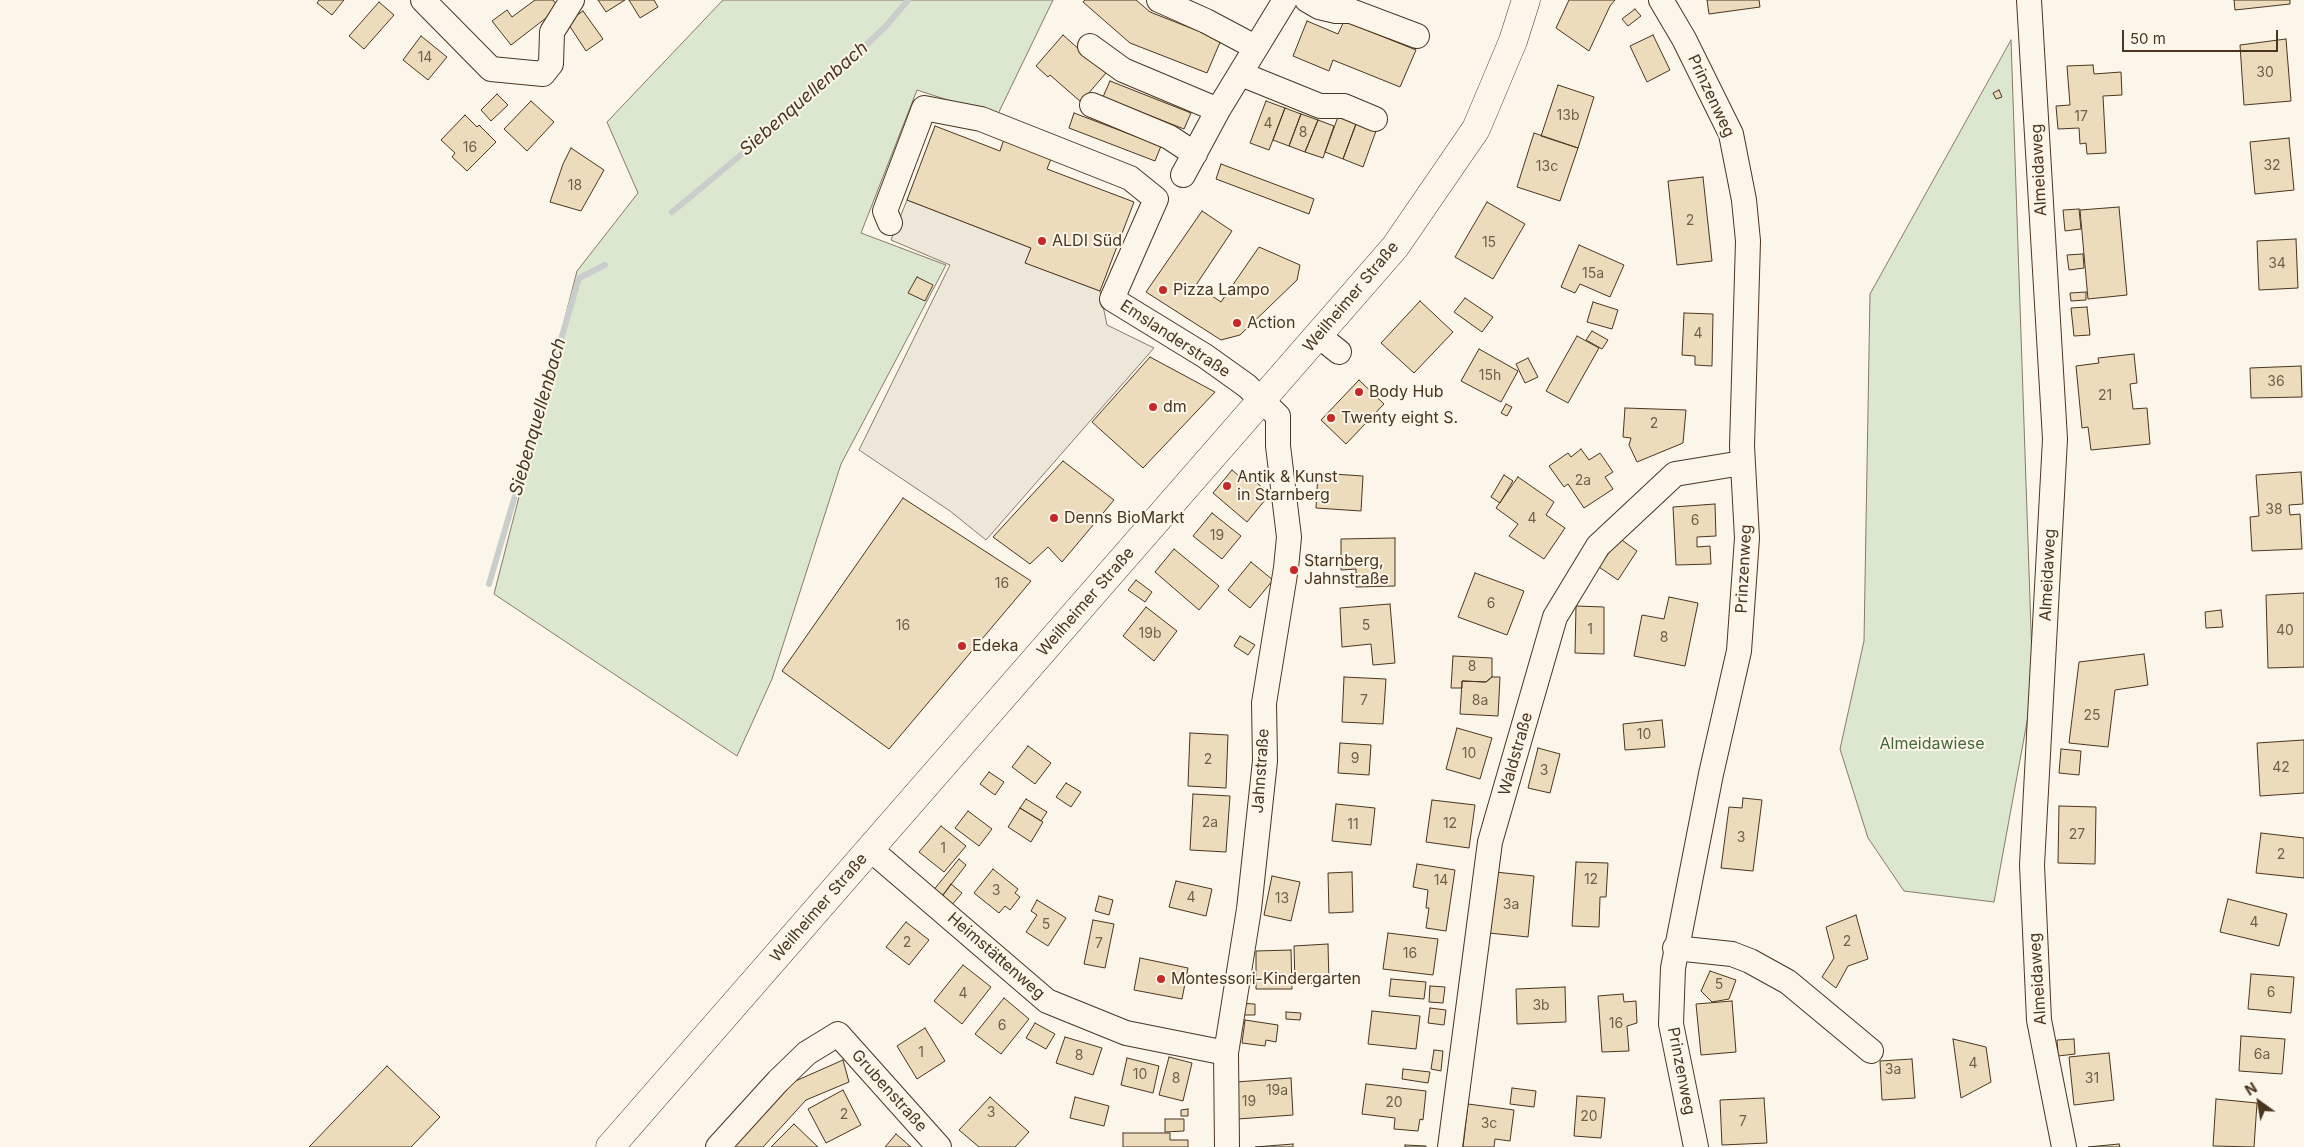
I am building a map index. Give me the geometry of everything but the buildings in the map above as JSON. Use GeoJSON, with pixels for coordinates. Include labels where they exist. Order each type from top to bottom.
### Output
{"type":"FeatureCollection","features":[{"type":"Feature","properties":{"kind":"main road","name":"Weilheimer Straße"},"geometry":{"type":"LineString","coordinates":[[610,1147],[1263,401],[1329,344],[1476,129],[1513,41],[1526,0]]}},
{"type":"Feature","properties":{"kind":"street"},"geometry":{"type":"LineString","coordinates":[[423,0],[491,69],[543,74],[550,64],[552,32],[572,0]]}},
{"type":"Feature","properties":{"kind":"street"},"geometry":{"type":"LineString","coordinates":[[1159,0],[1212,24],[1255,47]]}},
{"type":"Feature","properties":{"kind":"street"},"geometry":{"type":"LineString","coordinates":[[1183,175],[1255,47],[1286,0]]}},
{"type":"Feature","properties":{"kind":"street"},"geometry":{"type":"LineString","coordinates":[[1307,0],[1336,11],[1351,11],[1417,36]]}},
{"type":"Feature","properties":{"kind":"street","name":"Prinzenweg"},"geometry":{"type":"LineString","coordinates":[[1661,0],[1684,39],[1731,134],[1744,200],[1748,241],[1742,464],[1747,538],[1739,651],[1675,948],[1670,1024],[1696,1147]]}},
{"type":"Feature","properties":{"kind":"street","name":"Almeidaweg"},"geometry":{"type":"LineString","coordinates":[[2030,0],[2055,439],[2032,865],[2039,1020],[2064,1147]]}},
{"type":"Feature","properties":{"kind":"street"},"geometry":{"type":"LineString","coordinates":[[1090,46],[1123,70],[1218,110]]}},
{"type":"Feature","properties":{"kind":"street"},"geometry":{"type":"LineString","coordinates":[[1241,74],[1320,106],[1344,106],[1375,119]]}},
{"type":"Feature","properties":{"kind":"street"},"geometry":{"type":"LineString","coordinates":[[1092,105],[1169,137],[1195,154]]}},
{"type":"Feature","properties":{"kind":"street","name":"Emslanderstraße"},"geometry":{"type":"LineString","coordinates":[[890,223],[885,211],[924,108],[981,119],[1130,178],[1156,199],[1112,299],[1205,356],[1247,386],[1263,401]]}},
{"type":"Feature","properties":{"kind":"street","name":"Jahnstraße"},"geometry":{"type":"LineString","coordinates":[[1227,1147],[1226,1053],[1249,909],[1265,760],[1264,703],[1286,568],[1289,537],[1278,446],[1278,416],[1263,401]]}},
{"type":"Feature","properties":{"kind":"street","name":"Waldstraße"},"geometry":{"type":"LineString","coordinates":[[1450,1147],[1490,842],[1555,617],[1598,546],[1675,474],[1742,464]]}},
{"type":"Feature","properties":{"kind":"street","name":"Heimstättenweg"},"geometry":{"type":"LineString","coordinates":[[870,849],[1047,1001],[1126,1033],[1226,1053]]}},
{"type":"Feature","properties":{"kind":"street"},"geometry":{"type":"LineString","coordinates":[[1675,948],[1732,954],[1750,961],[1788,982],[1871,1051]]}},
{"type":"Feature","properties":{"kind":"street","name":"Grubenstraße"},"geometry":{"type":"LineString","coordinates":[[718,1147],[778,1081],[807,1053],[838,1034],[939,1147]]}},
{"type":"Feature","properties":{"kind":"green space"},"geometry":{"type":"Polygon","coordinates":[[[723,0],[1053,0],[997,116],[917,90],[861,233],[946,265],[841,464],[772,679],[737,756],[494,594],[577,271],[638,193],[607,122],[723,0]]]}},
{"type":"Feature","properties":{"kind":"green space","name":"Almeidawiese"},"geometry":{"type":"Polygon","coordinates":[[[2011,40],[2033,689],[1994,902],[1904,891],[1868,838],[1840,749],[1864,641],[1870,294],[2011,40]]]}},
{"type":"Feature","properties":{"kind":"shaded area"},"geometry":{"type":"Polygon","coordinates":[[[907,200],[1031,248],[1026,263],[1100,291],[1107,325],[1154,348],[986,540],[950,511],[859,450],[950,265],[891,240],[907,200]]]}},
{"type":"Feature","properties":{"kind":"waterway","name":"Siebenquellenbach"},"geometry":{"type":"LineString","coordinates":[[672,212],[812,96],[886,26],[908,0]]}},
{"type":"Feature","properties":{"kind":"waterway","name":"Siebenquellenbach"},"geometry":{"type":"LineString","coordinates":[[489,584],[579,278],[605,265]]}},
{"type":"Feature","properties":{"kind":"place","name":"ALDI Süd"},"geometry":{"type":"Point","coordinates":[1042,241]}},
{"type":"Feature","properties":{"kind":"place","name":"Pizza Lampo"},"geometry":{"type":"Point","coordinates":[1163,290]}},
{"type":"Feature","properties":{"kind":"place","name":"Action"},"geometry":{"type":"Point","coordinates":[1237,323]}},
{"type":"Feature","properties":{"kind":"place","name":"Body Hub"},"geometry":{"type":"Point","coordinates":[1359,392]}},
{"type":"Feature","properties":{"kind":"place","name":"dm"},"geometry":{"type":"Point","coordinates":[1153,407]}},
{"type":"Feature","properties":{"kind":"place","name":"Twenty eight S."},"geometry":{"type":"Point","coordinates":[1331,418]}},
{"type":"Feature","properties":{"kind":"place","name":"Antik & Kunst in Starnberg"},"geometry":{"type":"Point","coordinates":[1227,486]}},
{"type":"Feature","properties":{"kind":"place","name":"Denns BioMarkt"},"geometry":{"type":"Point","coordinates":[1054,518]}},
{"type":"Feature","properties":{"kind":"place","name":"Starnberg, Jahnstraße"},"geometry":{"type":"Point","coordinates":[1294,570]}},
{"type":"Feature","properties":{"kind":"place","name":"Edeka"},"geometry":{"type":"Point","coordinates":[962,646]}},
{"type":"Feature","properties":{"kind":"place","name":"Montessori-Kindergarten"},"geometry":{"type":"Point","coordinates":[1161,979]}}]}
